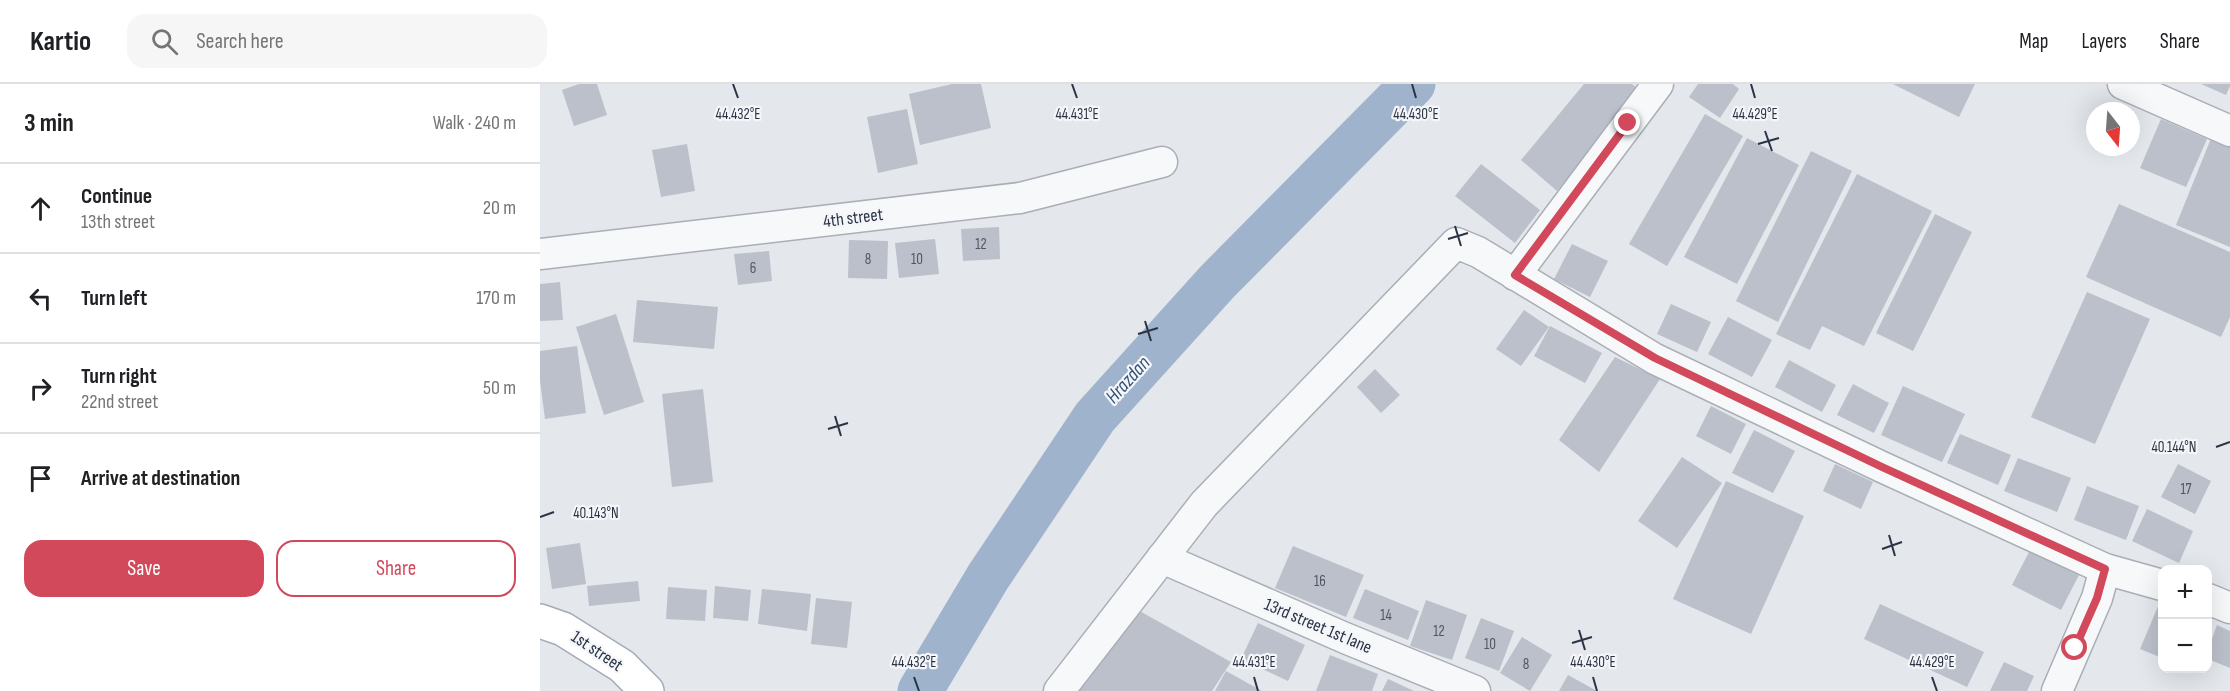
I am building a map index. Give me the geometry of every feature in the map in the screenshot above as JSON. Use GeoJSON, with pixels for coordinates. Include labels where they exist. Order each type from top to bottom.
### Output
{"type":"FeatureCollection","features":[{"type":"Feature","properties":{"kind":"main road","name":"1st street"},"geometry":{"type":"LineString","coordinates":[[540,621],[563,628],[622,666],[647,691]]}},
{"type":"Feature","properties":{"kind":"street"},"geometry":{"type":"LineString","coordinates":[[1515,275],[1658,84]]}},
{"type":"Feature","properties":{"kind":"street"},"geometry":{"type":"LineString","coordinates":[[2123,84],[2230,131]]}},
{"type":"Feature","properties":{"kind":"street","name":"4th street"},"geometry":{"type":"LineString","coordinates":[[540,254],[1020,198],[1162,162]]}},
{"type":"Feature","properties":{"kind":"street"},"geometry":{"type":"LineString","coordinates":[[1059,691],[1204,504],[1456,243],[1478,252],[1655,358],[1882,467],[2105,569],[2158,584]]}},
{"type":"Feature","properties":{"kind":"street","name":"13rd street 1st lane"},"geometry":{"type":"LineString","coordinates":[[1162,558],[1345,638],[1475,691]]}},
{"type":"Feature","properties":{"kind":"street"},"geometry":{"type":"LineString","coordinates":[[2057,691],[2097,598],[2105,569]]}},
{"type":"Feature","properties":{"kind":"building"},"geometry":{"type":"Polygon","coordinates":[[[579,84],[597,84],[607,115],[574,126],[562,90],[579,84]]]}},
{"type":"Feature","properties":{"kind":"building"},"geometry":{"type":"Polygon","coordinates":[[[952,84],[981,84],[991,128],[920,145],[909,94],[952,84]]]}},
{"type":"Feature","properties":{"kind":"building"},"geometry":{"type":"Polygon","coordinates":[[[1584,84],[1632,84],[1641,91],[1557,191],[1521,160],[1584,84]]]}},
{"type":"Feature","properties":{"kind":"building"},"geometry":{"type":"Polygon","coordinates":[[[1698,84],[1733,84],[1739,89],[1720,118],[1689,97],[1698,84]]]}},
{"type":"Feature","properties":{"kind":"building"},"geometry":{"type":"Polygon","coordinates":[[[1893,84],[1975,84],[1959,117],[1893,84]]]}},
{"type":"Feature","properties":{"kind":"building"},"geometry":{"type":"Polygon","coordinates":[[[2201,84],[2230,84],[2230,86],[2226,95],[2201,84]]]}},
{"type":"Feature","properties":{"kind":"building"},"geometry":{"type":"Polygon","coordinates":[[[907,109],[918,164],[878,173],[867,117],[907,109]]]}},
{"type":"Feature","properties":{"kind":"building"},"geometry":{"type":"Polygon","coordinates":[[[1705,114],[1743,136],[1667,266],[1629,244],[1705,114]]]}},
{"type":"Feature","properties":{"kind":"building"},"geometry":{"type":"Polygon","coordinates":[[[2161,119],[2207,139],[2186,187],[2140,168],[2161,119]]]}},
{"type":"Feature","properties":{"kind":"building"},"geometry":{"type":"Polygon","coordinates":[[[2212,136],[2230,144],[2230,247],[2176,225],[2212,136]]]}},
{"type":"Feature","properties":{"kind":"building"},"geometry":{"type":"Polygon","coordinates":[[[1747,138],[1799,165],[1737,284],[1684,257],[1747,138]]]}},
{"type":"Feature","properties":{"kind":"building"},"geometry":{"type":"Polygon","coordinates":[[[687,144],[695,191],[661,197],[652,150],[687,144]]]}},
{"type":"Feature","properties":{"kind":"building"},"geometry":{"type":"Polygon","coordinates":[[[1811,151],[1852,171],[1778,322],[1736,301],[1811,151]]]}},
{"type":"Feature","properties":{"kind":"building"},"geometry":{"type":"Polygon","coordinates":[[[1481,164],[1540,210],[1515,243],[1455,196],[1481,164]]]}},
{"type":"Feature","properties":{"kind":"building"},"geometry":{"type":"Polygon","coordinates":[[[1857,174],[1932,211],[1864,346],[1822,326],[1810,350],[1776,334],[1857,174]]]}},
{"type":"Feature","properties":{"kind":"building"},"geometry":{"type":"Polygon","coordinates":[[[2119,204],[2230,252],[2230,317],[2221,337],[2086,277],[2119,204]]]}},
{"type":"Feature","properties":{"kind":"building"},"geometry":{"type":"Polygon","coordinates":[[[1935,214],[1972,232],[1913,351],[1876,333],[1935,214]]]}},
{"type":"Feature","properties":{"kind":"building"},"geometry":{"type":"Polygon","coordinates":[[[999,227],[1000,259],[963,261],[961,229],[999,227]]]}},
{"type":"Feature","properties":{"kind":"building"},"geometry":{"type":"Polygon","coordinates":[[[935,239],[939,274],[899,278],[895,243],[935,239]]]}},
{"type":"Feature","properties":{"kind":"building"},"geometry":{"type":"Polygon","coordinates":[[[849,240],[888,241],[887,279],[848,278],[849,240]]]}},
{"type":"Feature","properties":{"kind":"building"},"geometry":{"type":"Polygon","coordinates":[[[1572,244],[1608,261],[1590,297],[1554,279],[1572,244]]]}},
{"type":"Feature","properties":{"kind":"building"},"geometry":{"type":"Polygon","coordinates":[[[769,251],[772,281],[738,285],[734,254],[769,251]]]}},
{"type":"Feature","properties":{"kind":"building"},"geometry":{"type":"Polygon","coordinates":[[[560,282],[563,320],[540,321],[540,284],[560,282]]]}},
{"type":"Feature","properties":{"kind":"building"},"geometry":{"type":"Polygon","coordinates":[[[2087,292],[2150,319],[2095,444],[2031,417],[2087,292]]]}},
{"type":"Feature","properties":{"kind":"building"},"geometry":{"type":"Polygon","coordinates":[[[637,300],[718,307],[714,349],[633,342],[637,300]]]}},
{"type":"Feature","properties":{"kind":"building"},"geometry":{"type":"Polygon","coordinates":[[[1671,304],[1711,322],[1697,352],[1657,334],[1671,304]]]}},
{"type":"Feature","properties":{"kind":"building"},"geometry":{"type":"Polygon","coordinates":[[[1524,310],[1549,327],[1521,366],[1496,349],[1524,310]]]}},
{"type":"Feature","properties":{"kind":"building"},"geometry":{"type":"Polygon","coordinates":[[[616,314],[644,402],[604,415],[576,327],[616,314]]]}},
{"type":"Feature","properties":{"kind":"building"},"geometry":{"type":"Polygon","coordinates":[[[1728,317],[1772,340],[1752,377],[1708,354],[1728,317]]]}},
{"type":"Feature","properties":{"kind":"building"},"geometry":{"type":"Polygon","coordinates":[[[1550,326],[1602,353],[1585,383],[1534,356],[1550,326]]]}},
{"type":"Feature","properties":{"kind":"building"},"geometry":{"type":"Polygon","coordinates":[[[577,346],[586,413],[545,419],[540,381],[540,351],[577,346]]]}},
{"type":"Feature","properties":{"kind":"building"},"geometry":{"type":"Polygon","coordinates":[[[1615,357],[1660,379],[1599,472],[1559,440],[1615,357]]]}},
{"type":"Feature","properties":{"kind":"building"},"geometry":{"type":"Polygon","coordinates":[[[1789,360],[1836,385],[1822,412],[1775,387],[1789,360]]]}},
{"type":"Feature","properties":{"kind":"building"},"geometry":{"type":"Polygon","coordinates":[[[1375,369],[1400,395],[1381,413],[1357,387],[1375,369]]]}},
{"type":"Feature","properties":{"kind":"building"},"geometry":{"type":"Polygon","coordinates":[[[1853,384],[1889,403],[1874,433],[1837,415],[1853,384]]]}},
{"type":"Feature","properties":{"kind":"building"},"geometry":{"type":"Polygon","coordinates":[[[1903,386],[1965,414],[1942,462],[1881,435],[1903,386]]]}},
{"type":"Feature","properties":{"kind":"building"},"geometry":{"type":"Polygon","coordinates":[[[703,389],[713,482],[672,487],[662,394],[703,389]]]}},
{"type":"Feature","properties":{"kind":"building"},"geometry":{"type":"Polygon","coordinates":[[[1711,406],[1746,424],[1731,454],[1696,436],[1711,406]]]}},
{"type":"Feature","properties":{"kind":"building"},"geometry":{"type":"Polygon","coordinates":[[[1754,430],[1795,451],[1773,493],[1732,473],[1754,430]]]}},
{"type":"Feature","properties":{"kind":"building"},"geometry":{"type":"Polygon","coordinates":[[[1960,434],[2011,455],[1998,485],[1947,463],[1960,434]]]}},
{"type":"Feature","properties":{"kind":"building"},"geometry":{"type":"Polygon","coordinates":[[[1682,457],[1722,483],[1677,548],[1638,521],[1682,457]]]}},
{"type":"Feature","properties":{"kind":"building"},"geometry":{"type":"Polygon","coordinates":[[[2018,458],[2071,478],[2057,512],[2004,491],[2018,458]]]}},
{"type":"Feature","properties":{"kind":"building"},"geometry":{"type":"Polygon","coordinates":[[[1835,464],[1873,482],[1861,509],[1823,491],[1835,464]]]}},
{"type":"Feature","properties":{"kind":"building"},"geometry":{"type":"Polygon","coordinates":[[[2178,464],[2211,481],[2195,514],[2161,497],[2178,464]]]}},
{"type":"Feature","properties":{"kind":"building"},"geometry":{"type":"Polygon","coordinates":[[[1726,481],[1804,516],[1751,634],[1673,599],[1726,481]]]}},
{"type":"Feature","properties":{"kind":"building"},"geometry":{"type":"Polygon","coordinates":[[[2087,486],[2139,506],[2126,540],[2074,520],[2087,486]]]}},
{"type":"Feature","properties":{"kind":"building"},"geometry":{"type":"Polygon","coordinates":[[[2147,509],[2193,531],[2179,563],[2132,541],[2147,509]]]}},
{"type":"Feature","properties":{"kind":"building"},"geometry":{"type":"Polygon","coordinates":[[[580,543],[586,584],[552,589],[546,548],[580,543]]]}},
{"type":"Feature","properties":{"kind":"building"},"geometry":{"type":"Polygon","coordinates":[[[1293,546],[1364,575],[1346,617],[1275,588],[1293,546]]]}},
{"type":"Feature","properties":{"kind":"building"},"geometry":{"type":"Polygon","coordinates":[[[2030,550],[2079,575],[2061,610],[2012,585],[2030,550]]]}},
{"type":"Feature","properties":{"kind":"building"},"geometry":{"type":"Polygon","coordinates":[[[638,581],[640,601],[589,606],[587,586],[638,581]]]}},
{"type":"Feature","properties":{"kind":"building"},"geometry":{"type":"Polygon","coordinates":[[[715,586],[751,590],[748,621],[713,618],[715,586]]]}},
{"type":"Feature","properties":{"kind":"building"},"geometry":{"type":"Polygon","coordinates":[[[668,587],[707,590],[705,621],[666,619],[668,587]]]}},
{"type":"Feature","properties":{"kind":"building"},"geometry":{"type":"Polygon","coordinates":[[[762,589],[811,594],[807,631],[758,624],[762,589]]]}},
{"type":"Feature","properties":{"kind":"building"},"geometry":{"type":"Polygon","coordinates":[[[1365,589],[1419,611],[1408,640],[1353,618],[1365,589]]]}},
{"type":"Feature","properties":{"kind":"building"},"geometry":{"type":"Polygon","coordinates":[[[816,598],[852,602],[847,648],[811,644],[816,598]]]}},
{"type":"Feature","properties":{"kind":"building"},"geometry":{"type":"Polygon","coordinates":[[[1426,600],[1467,615],[1452,660],[1410,646],[1426,600]]]}},
{"type":"Feature","properties":{"kind":"building"},"geometry":{"type":"Polygon","coordinates":[[[1880,604],[1984,652],[1967,687],[1864,639],[1880,604]]]}},
{"type":"Feature","properties":{"kind":"building"},"geometry":{"type":"Polygon","coordinates":[[[2158,606],[2158,656],[2140,649],[2158,606]]]}},
{"type":"Feature","properties":{"kind":"building"},"geometry":{"type":"Polygon","coordinates":[[[1136,609],[1231,662],[1212,691],[1072,691],[1136,609]]]}},
{"type":"Feature","properties":{"kind":"building"},"geometry":{"type":"Polygon","coordinates":[[[1481,618],[1514,631],[1499,671],[1465,658],[1481,618]]]}},
{"type":"Feature","properties":{"kind":"building"},"geometry":{"type":"Polygon","coordinates":[[[1258,623],[1305,645],[1288,681],[1241,659],[1258,623]]]}},
{"type":"Feature","properties":{"kind":"building"},"geometry":{"type":"Polygon","coordinates":[[[2217,625],[2230,631],[2230,668],[2212,661],[2212,639],[2217,625]]]}},
{"type":"Feature","properties":{"kind":"building"},"geometry":{"type":"Polygon","coordinates":[[[1522,637],[1552,655],[1530,691],[1500,673],[1522,637]]]}},
{"type":"Feature","properties":{"kind":"building"},"geometry":{"type":"Polygon","coordinates":[[[1330,655],[1378,674],[1372,691],[1316,691],[1330,655]]]}},
{"type":"Feature","properties":{"kind":"building"},"geometry":{"type":"Polygon","coordinates":[[[2004,662],[2034,676],[2027,691],[1990,691],[2004,662]]]}},
{"type":"Feature","properties":{"kind":"building"},"geometry":{"type":"Polygon","coordinates":[[[1226,671],[1262,691],[1215,691],[1226,671]]]}},
{"type":"Feature","properties":{"kind":"building"},"geometry":{"type":"Polygon","coordinates":[[[1568,675],[1597,691],[1559,691],[1568,675]]]}},
{"type":"Feature","properties":{"kind":"building"},"geometry":{"type":"Polygon","coordinates":[[[1388,679],[1414,691],[1382,691],[1388,679]]]}},
{"type":"Feature","properties":{"kind":"waterway","name":"Hrazdan"},"geometry":{"type":"LineString","coordinates":[[920,691],[988,577],[1095,417],[1217,282],[1413,84]]}},
{"type":"Feature","properties":{"kind":"route"},"geometry":{"type":"LineString","coordinates":[[1628,123],[1515,275],[1655,358],[1882,467],[2105,569],[2097,598],[2075,648]]}}]}
